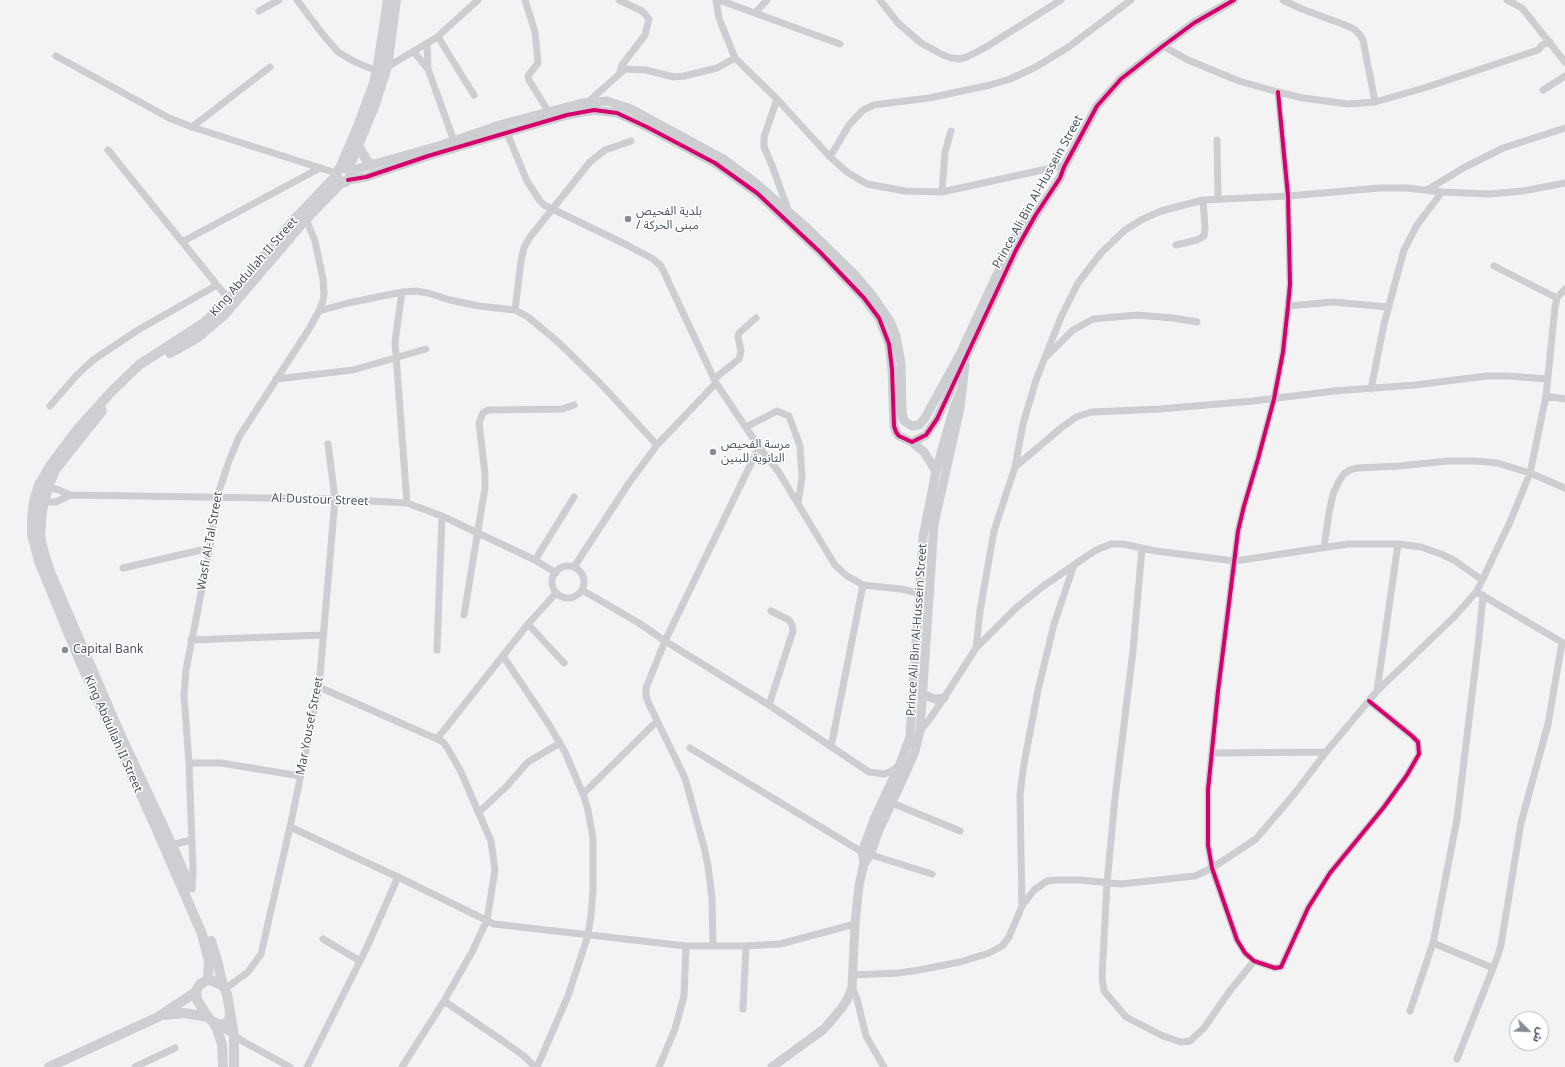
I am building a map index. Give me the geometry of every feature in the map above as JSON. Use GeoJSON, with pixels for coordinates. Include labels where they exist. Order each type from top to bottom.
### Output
{"type":"FeatureCollection","features":[{"type":"Feature","properties":{"kind":"main road","name":"King Abdullah II Street"},"geometry":{"type":"LineString","coordinates":[[208,980],[209,961],[202,934],[159,834],[82,666],[39,561],[32,534],[32,520],[50,466],[77,430],[111,392],[139,365],[204,324],[229,299],[293,221],[343,174],[364,113],[382,69],[388,0]]}},
{"type":"Feature","properties":{"kind":"main road","name":"King Abdullah II Street"},"geometry":{"type":"LineString","coordinates":[[44,486],[55,470],[115,396],[145,369],[161,358],[198,338],[224,315],[343,174],[359,147],[374,107],[396,0]]}},
{"type":"Feature","properties":{"kind":"main road"},"geometry":{"type":"LineString","coordinates":[[359,147],[364,158],[372,165]]}},
{"type":"Feature","properties":{"kind":"main road","name":"King Abdullah II Street"},"geometry":{"type":"LineString","coordinates":[[39,502],[40,535],[50,572],[120,734],[172,844],[214,949],[224,988]]}},
{"type":"Feature","properties":{"kind":"main road"},"geometry":{"type":"LineString","coordinates":[[48,1067],[158,1017],[196,992],[200,984],[208,980],[219,983],[227,994],[234,1036],[234,1067]]}},
{"type":"Feature","properties":{"kind":"main road"},"geometry":{"type":"LineString","coordinates":[[196,992],[200,1006],[217,1029],[222,1044],[223,1067]]}},
{"type":"Feature","properties":{"kind":"main road"},"geometry":{"type":"LineString","coordinates":[[158,1017],[184,1013],[222,1025],[226,1023],[230,1015]]}},
{"type":"Feature","properties":{"kind":"street"},"geometry":{"type":"LineString","coordinates":[[260,11],[280,0]]}},
{"type":"Feature","properties":{"kind":"street"},"geometry":{"type":"LineString","coordinates":[[297,0],[338,52],[355,62],[382,69],[438,37],[478,0]]}},
{"type":"Feature","properties":{"kind":"street"},"geometry":{"type":"LineString","coordinates":[[525,0],[535,32],[538,63],[528,76],[548,111]]}},
{"type":"Feature","properties":{"kind":"street"},"geometry":{"type":"LineString","coordinates":[[619,0],[642,11],[649,19],[645,35],[622,65],[620,72]]}},
{"type":"Feature","properties":{"kind":"street"},"geometry":{"type":"LineString","coordinates":[[840,44],[756,12],[718,0],[719,18],[735,58],[778,99],[830,157],[851,175],[867,184],[905,191],[942,192],[1065,166]]}},
{"type":"Feature","properties":{"kind":"street"},"geometry":{"type":"LineString","coordinates":[[756,12],[767,0]]}},
{"type":"Feature","properties":{"kind":"street"},"geometry":{"type":"LineString","coordinates":[[880,0],[898,23],[921,43],[943,55],[959,59],[967,58],[1061,0]]}},
{"type":"Feature","properties":{"kind":"street"},"geometry":{"type":"LineString","coordinates":[[830,157],[849,125],[863,110],[874,105],[929,98],[990,85],[1010,79],[1034,68],[1067,48],[1131,0]]}},
{"type":"Feature","properties":{"kind":"street","name":"Prince Ali Bin Al-Hussein Street"},"geometry":{"type":"LineString","coordinates":[[866,853],[892,803],[915,751],[920,731],[924,695],[934,524],[958,417],[961,391],[965,375],[963,357],[1016,250],[1035,216],[1060,178],[1097,106],[1120,79],[1194,23],[1234,0]]}},
{"type":"Feature","properties":{"kind":"street"},"geometry":{"type":"LineString","coordinates":[[1283,0],[1302,9],[1345,25],[1359,34],[1363,40],[1375,102]]}},
{"type":"Feature","properties":{"kind":"street"},"geometry":{"type":"LineString","coordinates":[[1508,0],[1522,8],[1565,62]]}},
{"type":"Feature","properties":{"kind":"street"},"geometry":{"type":"LineString","coordinates":[[438,37],[474,95]]}},
{"type":"Feature","properties":{"kind":"street"},"geometry":{"type":"LineString","coordinates":[[1163,46],[1173,53],[1213,71],[1278,92],[1321,101],[1348,104],[1375,102],[1424,88],[1538,50],[1542,45],[1550,42]]}},
{"type":"Feature","properties":{"kind":"street"},"geometry":{"type":"LineString","coordinates":[[427,44],[428,69],[454,141]]}},
{"type":"Feature","properties":{"kind":"street"},"geometry":{"type":"LineString","coordinates":[[414,52],[428,69]]}},
{"type":"Feature","properties":{"kind":"street"},"geometry":{"type":"LineString","coordinates":[[56,56],[169,118],[192,127],[320,168],[343,174],[366,177],[428,156],[574,114],[594,110],[617,112],[666,136],[715,163],[757,193],[854,274],[872,294],[890,321],[896,336],[901,363],[902,412],[904,421],[908,425],[919,425],[925,418],[963,357]]}},
{"type":"Feature","properties":{"kind":"street"},"geometry":{"type":"LineString","coordinates":[[588,102],[624,69],[639,69],[674,77],[717,68],[735,58]]}},
{"type":"Feature","properties":{"kind":"street"},"geometry":{"type":"LineString","coordinates":[[192,127],[270,67]]}},
{"type":"Feature","properties":{"kind":"street"},"geometry":{"type":"LineString","coordinates":[[1543,90],[1565,76]]}},
{"type":"Feature","properties":{"kind":"street"},"geometry":{"type":"LineString","coordinates":[[1278,92],[1288,196],[1290,284],[1288,306],[1274,399],[1238,530],[1218,691],[1208,790],[1207,826],[1208,845],[1212,868],[1237,940],[1245,953],[1254,961],[1275,968],[1282,967],[1308,908],[1326,880],[1347,850],[1367,828],[1398,788],[1414,765],[1419,754],[1418,742],[1369,701]]}},
{"type":"Feature","properties":{"kind":"street"},"geometry":{"type":"LineString","coordinates":[[778,99],[764,137],[764,146],[788,210]]}},
{"type":"Feature","properties":{"kind":"street"},"geometry":{"type":"LineString","coordinates":[[343,174],[454,141],[503,124],[548,111],[588,102],[607,101],[620,105],[663,126],[725,160],[788,210],[803,230],[848,280],[879,318],[887,336],[890,352],[894,426],[896,432],[899,436],[912,442],[924,452],[936,471]]}},
{"type":"Feature","properties":{"kind":"street"},"geometry":{"type":"LineString","coordinates":[[503,124],[530,188],[544,205],[627,245],[653,259],[661,266],[715,381],[759,447],[778,471],[835,565],[848,576],[863,585],[900,589],[929,595]]}},
{"type":"Feature","properties":{"kind":"street"},"geometry":{"type":"LineString","coordinates":[[1427,190],[1465,166],[1503,148],[1565,128]]}},
{"type":"Feature","properties":{"kind":"street"},"geometry":{"type":"LineString","coordinates":[[942,192],[945,152],[951,131]]}},
{"type":"Feature","properties":{"kind":"street"},"geometry":{"type":"LineString","coordinates":[[1217,140],[1218,198]]}},
{"type":"Feature","properties":{"kind":"street"},"geometry":{"type":"LineString","coordinates":[[515,310],[521,261],[524,248],[530,237],[596,155],[630,141]]}},
{"type":"Feature","properties":{"kind":"street"},"geometry":{"type":"LineString","coordinates":[[108,150],[229,299]]}},
{"type":"Feature","properties":{"kind":"street"},"geometry":{"type":"LineString","coordinates":[[182,242],[320,168]]}},
{"type":"Feature","properties":{"kind":"street"},"geometry":{"type":"LineString","coordinates":[[976,648],[980,611],[994,531],[1015,467],[1023,424],[1044,359],[1061,317],[1078,283],[1100,253],[1125,230],[1141,220],[1161,211],[1203,200],[1218,198],[1288,196],[1380,188],[1406,188],[1442,192],[1490,194],[1523,192],[1565,183]]}},
{"type":"Feature","properties":{"kind":"street"},"geometry":{"type":"LineString","coordinates":[[1371,389],[1389,307],[1404,250],[1409,238],[1432,203],[1442,192]]}},
{"type":"Feature","properties":{"kind":"street"},"geometry":{"type":"LineString","coordinates":[[1176,245],[1197,240],[1204,236],[1205,228],[1203,200]]}},
{"type":"Feature","properties":{"kind":"street","name":"Wasfi Al-Tal Street"},"geometry":{"type":"LineString","coordinates":[[191,891],[193,871],[189,763],[184,695],[191,640],[210,548],[217,497],[229,461],[239,437],[319,311],[324,293],[323,279],[315,241],[306,219]]}},
{"type":"Feature","properties":{"kind":"street"},"geometry":{"type":"LineString","coordinates":[[1494,266],[1557,298]]}},
{"type":"Feature","properties":{"kind":"street"},"geometry":{"type":"LineString","coordinates":[[50,406],[76,376],[93,360],[138,330],[217,285]]}},
{"type":"Feature","properties":{"kind":"street"},"geometry":{"type":"LineString","coordinates":[[1410,1011],[1433,943],[1457,819],[1479,644],[1480,593],[1482,580],[1513,515],[1530,473],[1546,396],[1555,307],[1557,298],[1565,289]]}},
{"type":"Feature","properties":{"kind":"street"},"geometry":{"type":"LineString","coordinates":[[319,311],[348,303],[402,292],[416,291],[472,305],[515,310],[528,317],[558,342],[600,383],[657,445]]}},
{"type":"Feature","properties":{"kind":"street"},"geometry":{"type":"LineString","coordinates":[[402,292],[395,342],[395,358],[401,412],[407,503]]}},
{"type":"Feature","properties":{"kind":"street"},"geometry":{"type":"LineString","coordinates":[[1288,306],[1333,302],[1389,307]]}},
{"type":"Feature","properties":{"kind":"street"},"geometry":{"type":"LineString","coordinates":[[1044,359],[1073,330],[1093,319],[1137,315],[1197,322]]}},
{"type":"Feature","properties":{"kind":"street"},"geometry":{"type":"LineString","coordinates":[[574,567],[629,483],[657,445],[715,381],[739,359],[742,351],[738,337],[739,332],[756,318]]}},
{"type":"Feature","properties":{"kind":"street"},"geometry":{"type":"LineString","coordinates":[[276,380],[353,370],[426,349]]}},
{"type":"Feature","properties":{"kind":"street"},"geometry":{"type":"LineString","coordinates":[[912,442],[920,439],[930,431],[937,419],[963,357]]}},
{"type":"Feature","properties":{"kind":"street"},"geometry":{"type":"LineString","coordinates":[[1015,467],[1076,417],[1092,412],[1160,409],[1274,399],[1334,391],[1414,385],[1486,376],[1548,379]]}},
{"type":"Feature","properties":{"kind":"street","name":"Prince Ali Bin Al-Hussein Street"},"geometry":{"type":"LineString","coordinates":[[772,1067],[824,1029],[841,1009],[848,998],[852,987],[855,924],[866,853],[875,817],[900,764],[910,737],[923,538],[936,471],[954,407],[961,391]]}},
{"type":"Feature","properties":{"kind":"street"},"geometry":{"type":"LineString","coordinates":[[1546,396],[1565,400]]}},
{"type":"Feature","properties":{"kind":"street"},"geometry":{"type":"LineString","coordinates":[[464,615],[479,534],[485,488],[486,473],[479,423],[482,413],[488,410],[562,410],[574,405]]}},
{"type":"Feature","properties":{"kind":"street"},"geometry":{"type":"LineString","coordinates":[[746,427],[777,411],[789,416],[800,446],[802,478],[798,503]]}},
{"type":"Feature","properties":{"kind":"street","name":"Mar Yousef Street"},"geometry":{"type":"LineString","coordinates":[[224,988],[248,972],[261,954],[290,827],[319,687],[335,499],[328,444]]}},
{"type":"Feature","properties":{"kind":"street"},"geometry":{"type":"LineString","coordinates":[[713,946],[712,898],[704,847],[685,778],[646,696],[646,688],[665,641],[759,447]]}},
{"type":"Feature","properties":{"kind":"street"},"geometry":{"type":"LineString","coordinates":[[1324,547],[1329,513],[1339,481],[1350,470],[1357,468],[1476,460],[1497,462],[1530,473],[1565,488]]}},
{"type":"Feature","properties":{"kind":"street","name":"Al-Dustour Street"},"geometry":{"type":"LineString","coordinates":[[44,486],[70,495],[335,499],[407,503],[442,516],[535,560],[556,573]]}},
{"type":"Feature","properties":{"kind":"street","name":"Al-Dustour Street"},"geometry":{"type":"LineString","coordinates":[[39,502],[56,502],[70,495]]}},
{"type":"Feature","properties":{"kind":"street"},"geometry":{"type":"LineString","coordinates":[[535,560],[574,497]]}},
{"type":"Feature","properties":{"kind":"street"},"geometry":{"type":"LineString","coordinates":[[437,650],[442,516]]}},
{"type":"Feature","properties":{"kind":"street"},"geometry":{"type":"LineString","coordinates":[[910,737],[920,731],[944,698],[976,648],[1016,608],[1042,587],[1096,550],[1111,544],[1123,544],[1235,561],[1348,544],[1398,544],[1421,547],[1441,554],[1454,560],[1482,580]]}},
{"type":"Feature","properties":{"kind":"street"},"geometry":{"type":"LineString","coordinates":[[1377,692],[1398,544]]}},
{"type":"Feature","properties":{"kind":"street"},"geometry":{"type":"LineString","coordinates":[[123,568],[210,548]]}},
{"type":"Feature","properties":{"kind":"street"},"geometry":{"type":"LineString","coordinates":[[1142,548],[1107,884],[1102,977],[1104,991],[1126,1017],[1175,1040],[1181,1042],[1190,1041],[1204,1028],[1229,992],[1254,961]]}},
{"type":"Feature","properties":{"kind":"street"},"geometry":{"type":"LineString","coordinates":[[1022,906],[1020,794],[1024,764],[1038,690],[1054,624],[1074,565]]}},
{"type":"Feature","properties":{"kind":"street"},"geometry":{"type":"LineString","coordinates":[[567,566],[574,567],[580,571],[583,577],[584,583],[582,590],[577,595],[570,598],[562,597],[556,593],[552,583],[556,573],[561,568],[567,566]]}},
{"type":"Feature","properties":{"kind":"street"},"geometry":{"type":"LineString","coordinates":[[831,747],[863,585]]}},
{"type":"Feature","properties":{"kind":"street"},"geometry":{"type":"LineString","coordinates":[[582,590],[639,623],[665,641],[769,705],[869,772],[884,774],[900,764]]}},
{"type":"Feature","properties":{"kind":"street"},"geometry":{"type":"LineString","coordinates":[[437,739],[528,624],[556,593]]}},
{"type":"Feature","properties":{"kind":"street"},"geometry":{"type":"LineString","coordinates":[[852,975],[899,973],[919,970],[960,962],[988,954],[1002,946],[1009,937],[1022,906],[1034,890],[1047,881],[1080,880],[1107,884],[1121,884],[1184,878],[1195,876],[1212,868],[1250,844],[1261,834],[1326,752],[1377,692],[1480,593]]}},
{"type":"Feature","properties":{"kind":"street"},"geometry":{"type":"LineString","coordinates":[[1457,1059],[1501,945],[1522,823],[1548,724],[1564,643],[1480,593]]}},
{"type":"Feature","properties":{"kind":"street"},"geometry":{"type":"LineString","coordinates":[[769,705],[792,631],[792,625],[789,620],[771,611]]}},
{"type":"Feature","properties":{"kind":"street"},"geometry":{"type":"LineString","coordinates":[[528,624],[564,663]]}},
{"type":"Feature","properties":{"kind":"street"},"geometry":{"type":"LineString","coordinates":[[191,640],[323,635]]}},
{"type":"Feature","properties":{"kind":"street"},"geometry":{"type":"LineString","coordinates":[[444,1001],[524,1056],[536,1067],[568,996],[588,935],[591,915],[594,868],[593,838],[588,810],[583,794],[560,743],[503,656]]}},
{"type":"Feature","properties":{"kind":"street"},"geometry":{"type":"LineString","coordinates":[[319,687],[443,742],[453,757],[491,841],[495,870],[487,920],[472,952],[444,1001],[402,1067]]}},
{"type":"Feature","properties":{"kind":"street"},"geometry":{"type":"LineString","coordinates":[[924,695],[936,699],[944,698]]}},
{"type":"Feature","properties":{"kind":"street"},"geometry":{"type":"LineString","coordinates":[[583,794],[657,721]]}},
{"type":"Feature","properties":{"kind":"street"},"geometry":{"type":"LineString","coordinates":[[479,812],[506,787],[528,762],[560,743]]}},
{"type":"Feature","properties":{"kind":"street"},"geometry":{"type":"LineString","coordinates":[[690,748],[866,853],[932,874]]}},
{"type":"Feature","properties":{"kind":"street"},"geometry":{"type":"LineString","coordinates":[[1212,753],[1326,752]]}},
{"type":"Feature","properties":{"kind":"street"},"geometry":{"type":"LineString","coordinates":[[189,763],[221,763],[300,776]]}},
{"type":"Feature","properties":{"kind":"street"},"geometry":{"type":"LineString","coordinates":[[892,803],[960,830]]}},
{"type":"Feature","properties":{"kind":"street"},"geometry":{"type":"LineString","coordinates":[[290,827],[398,877],[494,924],[686,946],[746,946],[780,944],[855,924]]}},
{"type":"Feature","properties":{"kind":"street"},"geometry":{"type":"LineString","coordinates":[[172,844],[191,840]]}},
{"type":"Feature","properties":{"kind":"street"},"geometry":{"type":"LineString","coordinates":[[307,1067],[360,961],[398,877]]}},
{"type":"Feature","properties":{"kind":"street"},"geometry":{"type":"LineString","coordinates":[[323,939],[360,961]]}},
{"type":"Feature","properties":{"kind":"street"},"geometry":{"type":"LineString","coordinates":[[1433,943],[1493,968]]}},
{"type":"Feature","properties":{"kind":"street"},"geometry":{"type":"LineString","coordinates":[[659,1067],[676,1028],[684,996],[686,946]]}},
{"type":"Feature","properties":{"kind":"street"},"geometry":{"type":"LineString","coordinates":[[743,1009],[746,946]]}},
{"type":"Feature","properties":{"kind":"street"},"geometry":{"type":"LineString","coordinates":[[852,987],[857,999],[866,1036],[884,1067]]}},
{"type":"Feature","properties":{"kind":"street"},"geometry":{"type":"LineString","coordinates":[[212,1021],[234,1036],[290,1067]]}},
{"type":"Feature","properties":{"kind":"street"},"geometry":{"type":"LineString","coordinates":[[135,1067],[175,1048]]}},
{"type":"Feature","properties":{"kind":"cycle path"},"geometry":{"type":"LineString","coordinates":[[348,180],[366,177],[428,156],[567,115],[594,110],[617,113],[715,163],[757,193],[820,252],[864,298],[879,318],[889,344],[892,369],[894,426],[899,436],[912,442],[926,435],[937,419],[1016,250],[1035,216],[1060,178],[1064,167],[1097,106],[1121,79],[1163,46],[1194,23],[1234,0]]}},
{"type":"Feature","properties":{"kind":"cycle path"},"geometry":{"type":"LineString","coordinates":[[1278,92],[1288,196],[1290,284],[1288,306],[1283,352],[1274,399],[1238,531],[1218,691],[1208,790],[1208,845],[1212,868],[1237,940],[1245,953],[1254,961],[1275,968],[1281,967],[1308,908],[1330,873],[1384,807],[1407,775],[1419,754],[1418,742],[1369,701]]}},
{"type":"Feature","properties":{"kind":"place","name":"بلدية الفحيص / مبنى الحركة"},"geometry":{"type":"Point","coordinates":[628,219]}},
{"type":"Feature","properties":{"kind":"place","name":"مرسة الفحيص الثانوية للبنين"},"geometry":{"type":"Point","coordinates":[713,452]}},
{"type":"Feature","properties":{"kind":"place","name":"Capital Bank"},"geometry":{"type":"Point","coordinates":[65,650]}}]}
